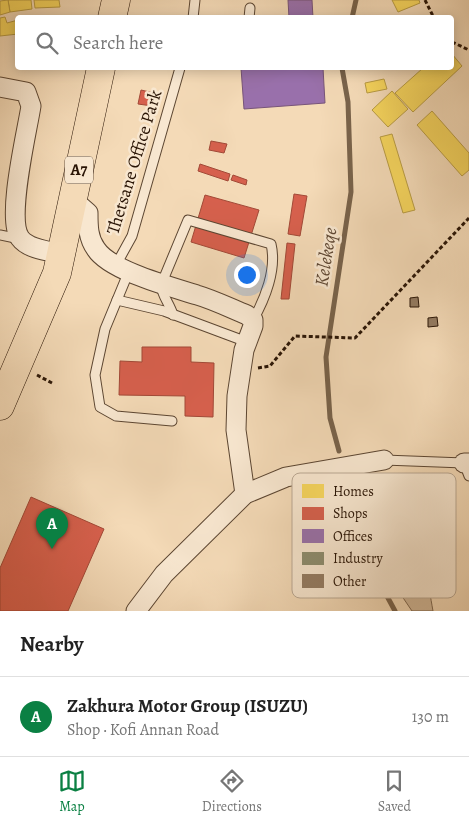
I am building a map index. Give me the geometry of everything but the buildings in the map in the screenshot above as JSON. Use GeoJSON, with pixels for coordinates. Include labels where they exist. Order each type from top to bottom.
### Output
{"type":"FeatureCollection","features":[{"type":"Feature","properties":{"kind":"main road"},"geometry":{"type":"LineString","coordinates":[[113,15],[116,0]]}},
{"type":"Feature","properties":{"kind":"main road","name":"A7"},"geometry":{"type":"LineString","coordinates":[[0,406],[57,274],[101,70]]}},
{"type":"Feature","properties":{"kind":"street"},"geometry":{"type":"LineString","coordinates":[[0,87],[26,92],[31,106],[14,208],[14,226],[20,239],[36,248],[62,254]]}},
{"type":"Feature","properties":{"kind":"street"},"geometry":{"type":"LineString","coordinates":[[72,199],[88,213],[89,238],[97,252],[123,268],[161,285],[198,295],[247,315],[253,320],[254,326],[247,342],[237,396],[236,430],[245,494]]}},
{"type":"Feature","properties":{"kind":"street"},"geometry":{"type":"LineString","coordinates":[[309,473],[384,460]]}},
{"type":"Feature","properties":{"kind":"street"},"geometry":{"type":"LineString","coordinates":[[136,611],[164,574],[245,494],[292,476]]}},
{"type":"Feature","properties":{"kind":"lane"},"geometry":{"type":"LineString","coordinates":[[193,15],[195,0]]}},
{"type":"Feature","properties":{"kind":"lane","name":"Thetsane Office Park"},"geometry":{"type":"LineString","coordinates":[[172,420],[116,416],[100,407],[94,376],[105,329],[117,300],[123,268],[179,70]]}},
{"type":"Feature","properties":{"kind":"lane"},"geometry":{"type":"LineString","coordinates":[[173,315],[169,303],[162,294],[161,285],[188,220],[271,244],[274,257],[265,296],[253,320]]}},
{"type":"Feature","properties":{"kind":"lane"},"geometry":{"type":"LineString","coordinates":[[0,235],[20,239]]}},
{"type":"Feature","properties":{"kind":"lane"},"geometry":{"type":"LineString","coordinates":[[117,300],[173,315],[247,342]]}},
{"type":"Feature","properties":{"kind":"lane"},"geometry":{"type":"LineString","coordinates":[[384,460],[467,467]]}},
{"type":"Feature","properties":{"kind":"path"},"geometry":{"type":"LineString","coordinates":[[425,0],[432,15]]}},
{"type":"Feature","properties":{"kind":"path"},"geometry":{"type":"LineString","coordinates":[[454,43],[469,50]]}},
{"type":"Feature","properties":{"kind":"path"},"geometry":{"type":"LineString","coordinates":[[242,369],[270,366],[294,336],[355,338],[469,218]]}},
{"type":"Feature","properties":{"kind":"shaded area"},"geometry":{"type":"Polygon","coordinates":[[[403,598],[431,598],[433,611],[412,611],[403,598]]]}},
{"type":"Feature","properties":{"kind":"waterway","name":"Kelekeqe"},"geometry":{"type":"LineString","coordinates":[[353,15],[356,0]]}},
{"type":"Feature","properties":{"kind":"waterway","name":"Kelekeqe"},"geometry":{"type":"LineString","coordinates":[[339,451],[330,418],[326,357],[351,192],[348,102],[342,70]]}},
{"type":"Feature","properties":{"kind":"waterway","name":"Kelekeqe"},"geometry":{"type":"LineString","coordinates":[[388,598],[395,611]]}},
{"type":"Feature","properties":{"kind":"place","name":"Zakhura Motor Group (ISUZU)"},"geometry":{"type":"Point","coordinates":[52,549]}}]}
